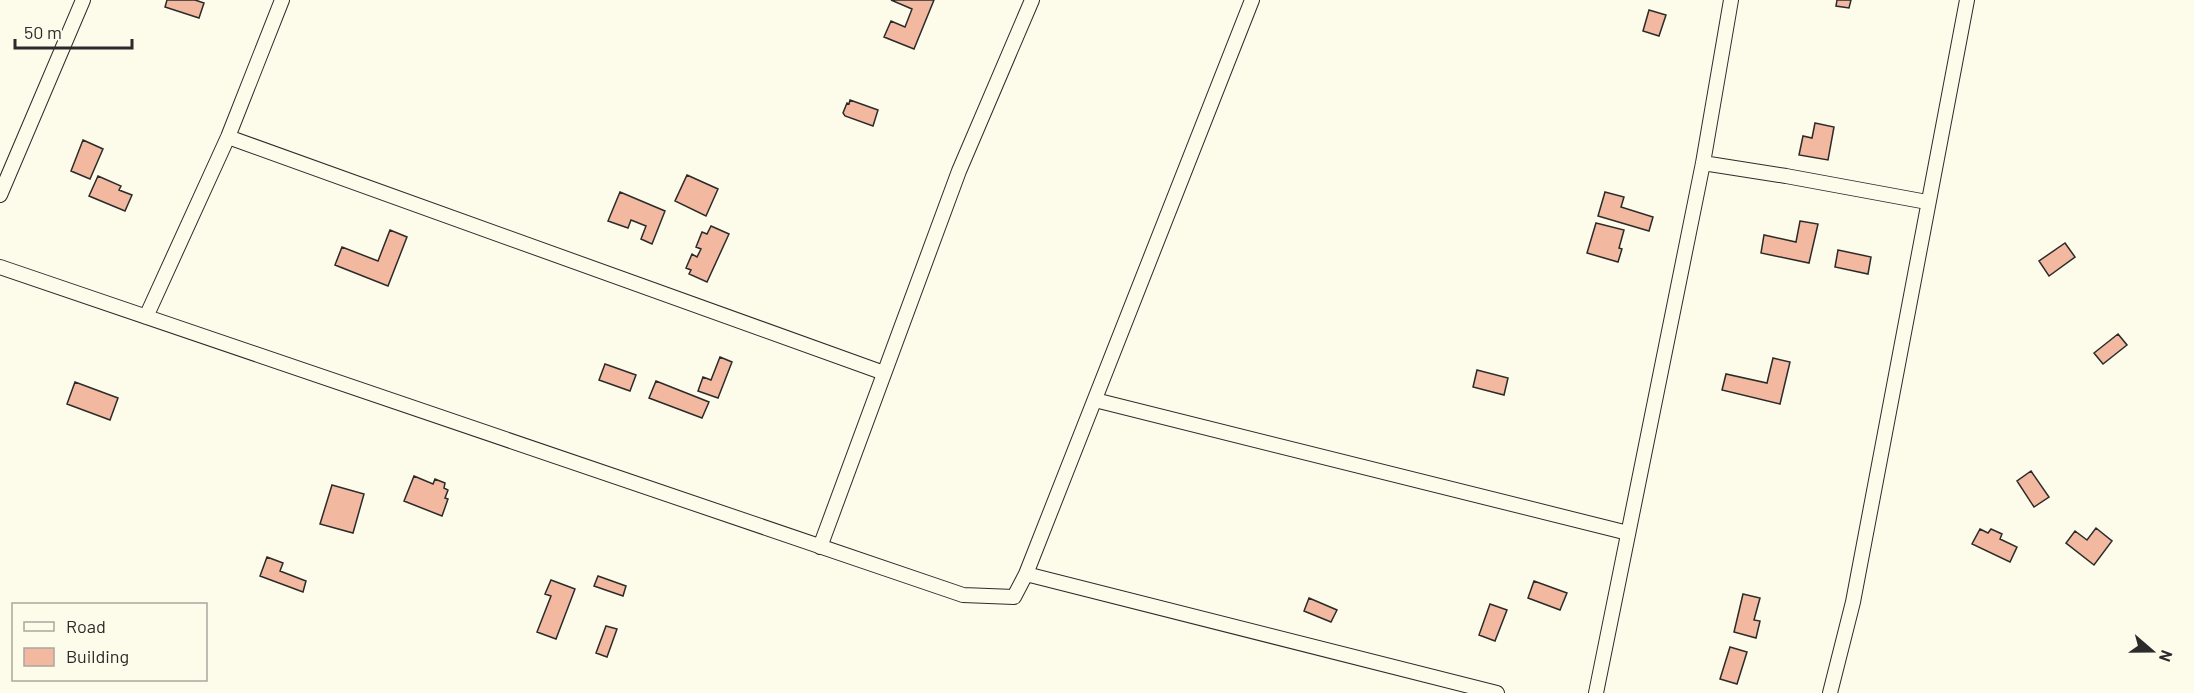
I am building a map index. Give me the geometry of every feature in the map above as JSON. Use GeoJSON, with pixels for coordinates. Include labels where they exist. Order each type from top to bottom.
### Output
{"type":"FeatureCollection","features":[{"type":"Feature","properties":{"kind":"street"},"geometry":{"type":"LineString","coordinates":[[0,195],[83,0]]}},
{"type":"Feature","properties":{"kind":"street"},"geometry":{"type":"LineString","coordinates":[[146,317],[228,137],[282,0]]}},
{"type":"Feature","properties":{"kind":"street"},"geometry":{"type":"LineString","coordinates":[[820,547],[959,171],[1032,0]]}},
{"type":"Feature","properties":{"kind":"street"},"geometry":{"type":"LineString","coordinates":[[0,267],[963,595],[1014,597],[1026,574],[1252,0]]}},
{"type":"Feature","properties":{"kind":"street"},"geometry":{"type":"LineString","coordinates":[[1596,693],[1703,163],[1731,0]]}},
{"type":"Feature","properties":{"kind":"street"},"geometry":{"type":"LineString","coordinates":[[1830,693],[1853,602],[1967,0]]}},
{"type":"Feature","properties":{"kind":"street"},"geometry":{"type":"LineString","coordinates":[[228,137],[885,373]]}},
{"type":"Feature","properties":{"kind":"street"},"geometry":{"type":"LineString","coordinates":[[1703,163],[1927,202]]}},
{"type":"Feature","properties":{"kind":"street"},"geometry":{"type":"LineString","coordinates":[[1095,400],[1628,533]]}},
{"type":"Feature","properties":{"kind":"street"},"geometry":{"type":"LineString","coordinates":[[1026,574],[1497,693]]}},
{"type":"Feature","properties":{"kind":"building"},"geometry":{"type":"Polygon","coordinates":[[[167,0],[195,0],[204,3],[199,18],[165,7],[167,0]]]}},
{"type":"Feature","properties":{"kind":"building"},"geometry":{"type":"Polygon","coordinates":[[[891,0],[934,0],[914,49],[884,37],[891,21],[905,27],[912,9],[891,0]]]}},
{"type":"Feature","properties":{"kind":"building"},"geometry":{"type":"Polygon","coordinates":[[[1837,0],[1851,0],[1849,8],[1836,6],[1837,0]]]}},
{"type":"Feature","properties":{"kind":"building"},"geometry":{"type":"Polygon","coordinates":[[[1649,10],[1666,15],[1659,36],[1643,31],[1649,10]]]}},
{"type":"Feature","properties":{"kind":"building"},"geometry":{"type":"Polygon","coordinates":[[[850,100],[878,110],[873,126],[845,116],[843,113],[850,100]]]}},
{"type":"Feature","properties":{"kind":"building"},"geometry":{"type":"Polygon","coordinates":[[[1815,123],[1834,127],[1828,160],[1799,155],[1803,136],[1812,138],[1815,123]]]}},
{"type":"Feature","properties":{"kind":"building"},"geometry":{"type":"Polygon","coordinates":[[[83,140],[103,149],[90,179],[71,171],[83,140]]]}},
{"type":"Feature","properties":{"kind":"building"},"geometry":{"type":"Polygon","coordinates":[[[687,175],[718,189],[706,216],[675,201],[687,175]]]}},
{"type":"Feature","properties":{"kind":"building"},"geometry":{"type":"Polygon","coordinates":[[[98,176],[121,186],[119,190],[132,195],[125,211],[89,196],[98,176]]]}},
{"type":"Feature","properties":{"kind":"building"},"geometry":{"type":"Polygon","coordinates":[[[620,192],[665,211],[652,244],[641,239],[646,226],[631,220],[628,228],[608,221],[620,192]]]}},
{"type":"Feature","properties":{"kind":"building"},"geometry":{"type":"Polygon","coordinates":[[[1605,192],[1624,197],[1621,207],[1653,217],[1649,231],[1598,216],[1605,192]]]}},
{"type":"Feature","properties":{"kind":"building"},"geometry":{"type":"Polygon","coordinates":[[[1800,221],[1818,224],[1809,263],[1761,253],[1764,235],[1796,242],[1800,221]]]}},
{"type":"Feature","properties":{"kind":"building"},"geometry":{"type":"Polygon","coordinates":[[[1596,223],[1624,230],[1618,262],[1587,253],[1596,223]]]}},
{"type":"Feature","properties":{"kind":"building"},"geometry":{"type":"Polygon","coordinates":[[[711,226],[729,234],[707,282],[689,274],[691,270],[686,268],[692,254],[697,257],[701,249],[696,247],[702,232],[707,234],[711,226]]]}},
{"type":"Feature","properties":{"kind":"building"},"geometry":{"type":"Polygon","coordinates":[[[390,230],[407,237],[388,286],[335,265],[342,247],[378,261],[390,230]]]}},
{"type":"Feature","properties":{"kind":"building"},"geometry":{"type":"Polygon","coordinates":[[[2065,243],[2075,257],[2049,276],[2039,261],[2065,243]]]}},
{"type":"Feature","properties":{"kind":"building"},"geometry":{"type":"Polygon","coordinates":[[[1838,250],[1871,257],[1868,274],[1835,267],[1838,250]]]}},
{"type":"Feature","properties":{"kind":"building"},"geometry":{"type":"Polygon","coordinates":[[[2118,334],[2127,345],[2103,364],[2094,353],[2118,334]]]}},
{"type":"Feature","properties":{"kind":"building"},"geometry":{"type":"Polygon","coordinates":[[[720,357],[732,362],[718,398],[698,391],[703,377],[711,380],[720,357]]]}},
{"type":"Feature","properties":{"kind":"building"},"geometry":{"type":"Polygon","coordinates":[[[1773,358],[1790,362],[1780,404],[1722,390],[1726,374],[1767,383],[1773,358]]]}},
{"type":"Feature","properties":{"kind":"building"},"geometry":{"type":"Polygon","coordinates":[[[605,364],[636,375],[630,391],[599,380],[605,364]]]}},
{"type":"Feature","properties":{"kind":"building"},"geometry":{"type":"Polygon","coordinates":[[[1477,370],[1508,378],[1504,395],[1473,387],[1477,370]]]}},
{"type":"Feature","properties":{"kind":"building"},"geometry":{"type":"Polygon","coordinates":[[[656,381],[709,402],[702,418],[649,398],[656,381]]]}},
{"type":"Feature","properties":{"kind":"building"},"geometry":{"type":"Polygon","coordinates":[[[75,382],[118,398],[110,420],[67,404],[75,382]]]}},
{"type":"Feature","properties":{"kind":"building"},"geometry":{"type":"Polygon","coordinates":[[[2031,471],[2049,497],[2034,507],[2017,481],[2031,471]]]}},
{"type":"Feature","properties":{"kind":"building"},"geometry":{"type":"Polygon","coordinates":[[[414,476],[433,484],[435,479],[445,483],[444,488],[448,490],[445,498],[448,499],[442,516],[404,501],[414,476]]]}},
{"type":"Feature","properties":{"kind":"building"},"geometry":{"type":"Polygon","coordinates":[[[332,485],[364,494],[353,533],[320,524],[332,485]]]}},
{"type":"Feature","properties":{"kind":"building"},"geometry":{"type":"Polygon","coordinates":[[[2096,528],[2112,541],[2094,565],[2066,543],[2075,531],[2087,540],[2096,528]]]}},
{"type":"Feature","properties":{"kind":"building"},"geometry":{"type":"Polygon","coordinates":[[[1980,529],[1988,533],[1991,529],[2002,534],[2000,539],[2017,547],[2010,562],[1972,544],[1980,529]]]}},
{"type":"Feature","properties":{"kind":"building"},"geometry":{"type":"Polygon","coordinates":[[[267,557],[283,563],[280,571],[306,581],[303,592],[260,576],[267,557]]]}},
{"type":"Feature","properties":{"kind":"building"},"geometry":{"type":"Polygon","coordinates":[[[598,576],[626,586],[623,596],[594,586],[598,576]]]}},
{"type":"Feature","properties":{"kind":"building"},"geometry":{"type":"Polygon","coordinates":[[[551,580],[575,589],[556,639],[537,632],[551,596],[545,594],[551,580]]]}},
{"type":"Feature","properties":{"kind":"building"},"geometry":{"type":"Polygon","coordinates":[[[1534,581],[1567,593],[1560,610],[1528,598],[1534,581]]]}},
{"type":"Feature","properties":{"kind":"building"},"geometry":{"type":"Polygon","coordinates":[[[1743,594],[1760,598],[1754,620],[1760,621],[1756,638],[1734,632],[1743,594]]]}},
{"type":"Feature","properties":{"kind":"building"},"geometry":{"type":"Polygon","coordinates":[[[1309,598],[1337,610],[1331,622],[1304,611],[1309,598]]]}},
{"type":"Feature","properties":{"kind":"building"},"geometry":{"type":"Polygon","coordinates":[[[1490,604],[1507,610],[1495,641],[1479,635],[1490,604]]]}},
{"type":"Feature","properties":{"kind":"building"},"geometry":{"type":"Polygon","coordinates":[[[606,626],[617,629],[607,657],[596,653],[606,626]]]}},
{"type":"Feature","properties":{"kind":"building"},"geometry":{"type":"Polygon","coordinates":[[[1730,647],[1747,652],[1737,684],[1720,679],[1730,647]]]}}]}
